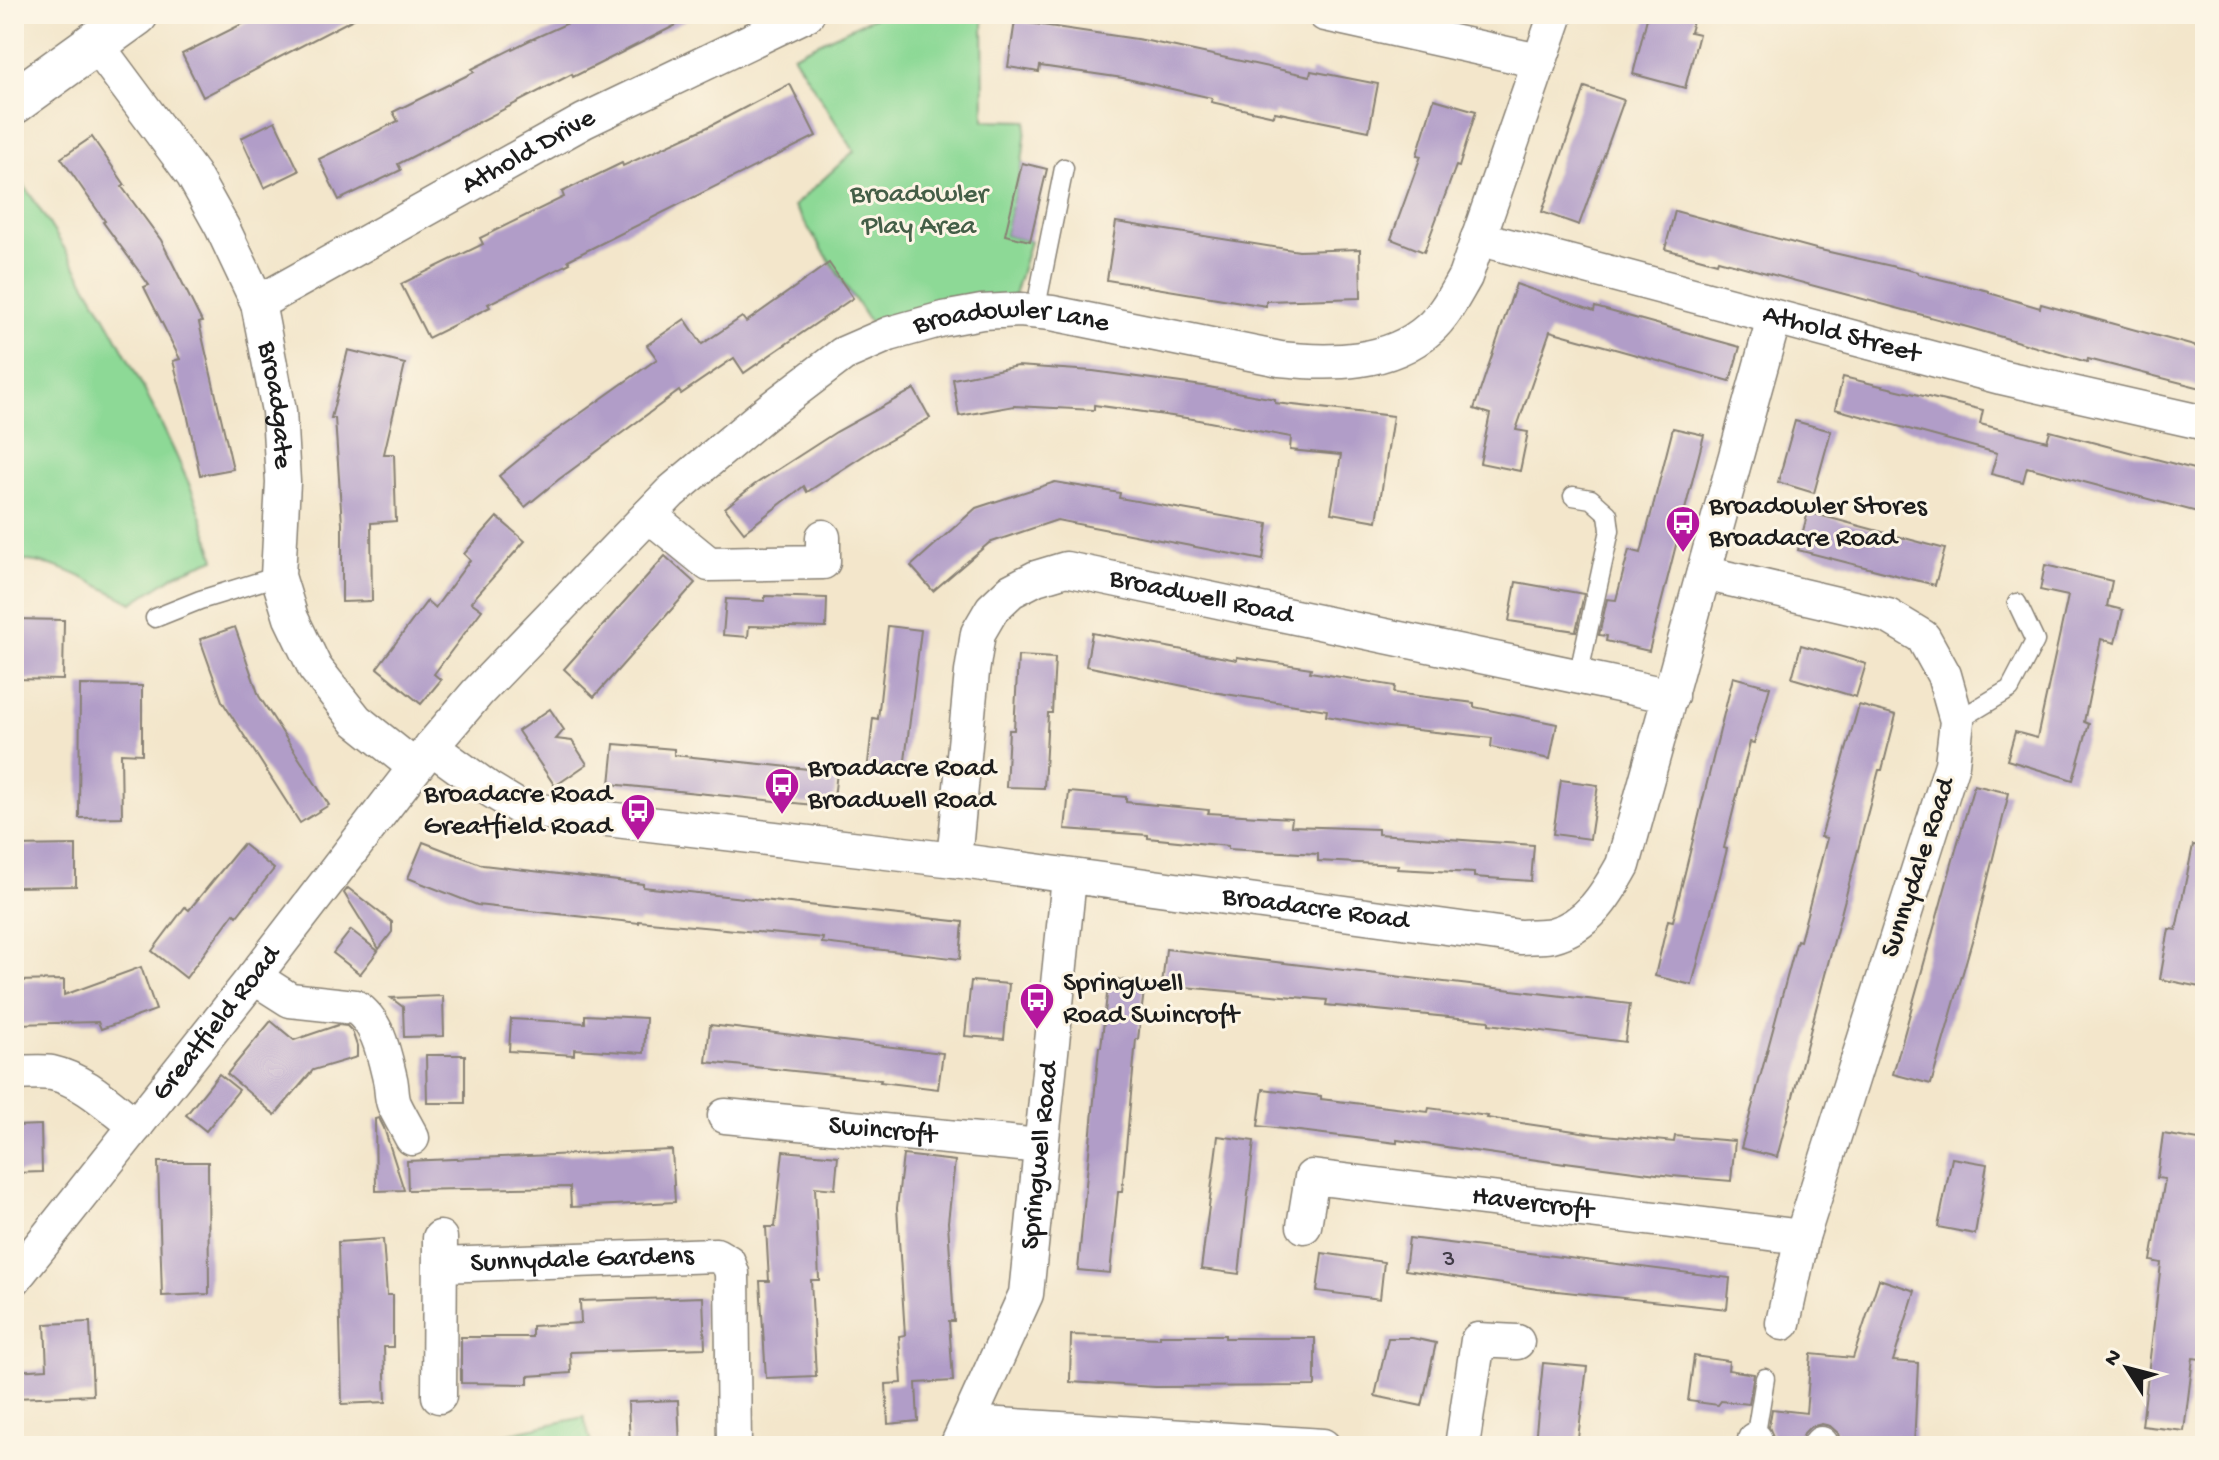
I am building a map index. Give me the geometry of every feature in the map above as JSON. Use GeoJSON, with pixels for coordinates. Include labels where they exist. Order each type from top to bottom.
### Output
{"type":"FeatureCollection","features":[{"type":"Feature","properties":{"kind":"street"},"geometry":{"type":"LineString","coordinates":[[14,102],[136,14]]}},
{"type":"Feature","properties":{"kind":"street","name":"Athold Drive"},"geometry":{"type":"LineString","coordinates":[[258,303],[584,121],[807,14]]}},
{"type":"Feature","properties":{"kind":"street"},"geometry":{"type":"LineString","coordinates":[[1325,14],[1539,61]]}},
{"type":"Feature","properties":{"kind":"street","name":"Broadowler Lane"},"geometry":{"type":"LineString","coordinates":[[423,757],[477,693],[649,515],[694,473],[843,354],[889,334],[982,312],[1035,312],[1315,363],[1376,357],[1403,346],[1429,329],[1465,277],[1556,14]]}},
{"type":"Feature","properties":{"kind":"street","name":"Broadgate"},"geometry":{"type":"LineString","coordinates":[[95,43],[193,175],[258,303],[279,411],[283,482],[278,576],[291,618],[315,668],[356,720],[423,757]]}},
{"type":"Feature","properties":{"kind":"street","name":"Athold Street"},"geometry":{"type":"LineString","coordinates":[[1478,238],[2001,377],[2205,423]]}},
{"type":"Feature","properties":{"kind":"street","name":"Broadacre Road"},"geometry":{"type":"LineString","coordinates":[[423,757],[522,809],[954,860],[1520,937],[1553,935],[1580,921],[1604,899],[1623,865],[1774,318]]}},
{"type":"Feature","properties":{"kind":"street"},"geometry":{"type":"LineString","coordinates":[[649,515],[709,564],[823,562],[823,537]]}},
{"type":"Feature","properties":{"kind":"street","name":"Broadwell Road"},"geometry":{"type":"LineString","coordinates":[[954,860],[978,633],[992,609],[1011,591],[1036,578],[1066,569],[1671,696]]}},
{"type":"Feature","properties":{"kind":"street","name":"Sunnydale Road"},"geometry":{"type":"LineString","coordinates":[[1704,573],[1888,616],[1923,637],[1944,675],[1957,721],[1952,764],[1802,1237],[1783,1323]]}},
{"type":"Feature","properties":{"kind":"street","name":"Greatfield Road"},"geometry":{"type":"LineString","coordinates":[[14,1279],[254,977],[423,757]]}},
{"type":"Feature","properties":{"kind":"street","name":"Springwell Road"},"geometry":{"type":"LineString","coordinates":[[963,1435],[1026,1294],[1069,878]]}},
{"type":"Feature","properties":{"kind":"street"},"geometry":{"type":"LineString","coordinates":[[254,977],[290,1000],[355,1007],[362,1011],[377,1036],[391,1081],[393,1101],[412,1138]]}},
{"type":"Feature","properties":{"kind":"street"},"geometry":{"type":"LineString","coordinates":[[14,1073],[48,1073],[67,1078],[87,1088],[136,1126]]}},
{"type":"Feature","properties":{"kind":"street","name":"Swincroft"},"geometry":{"type":"LineString","coordinates":[[725,1116],[1041,1146]]}},
{"type":"Feature","properties":{"kind":"street","name":"Havercroft"},"geometry":{"type":"LineString","coordinates":[[1304,1226],[1312,1177],[1802,1237]]}},
{"type":"Feature","properties":{"kind":"street","name":"Sunnydale Gardens"},"geometry":{"type":"LineString","coordinates":[[439,1396],[440,1251],[716,1255],[728,1262],[732,1273],[734,1446]]}},
{"type":"Feature","properties":{"kind":"street"},"geometry":{"type":"LineString","coordinates":[[1462,1446],[1478,1340],[1517,1342]]}},
{"type":"Feature","properties":{"kind":"street"},"geometry":{"type":"LineString","coordinates":[[963,1435],[1323,1446]]}},
{"type":"Feature","properties":{"kind":"lane"},"geometry":{"type":"LineString","coordinates":[[1035,312],[1064,168]]}},
{"type":"Feature","properties":{"kind":"lane"},"geometry":{"type":"LineString","coordinates":[[1573,496],[1591,499],[1608,514],[1610,530],[1578,677]]}},
{"type":"Feature","properties":{"kind":"lane"},"geometry":{"type":"LineString","coordinates":[[155,618],[200,600],[278,576]]}},
{"type":"Feature","properties":{"kind":"lane"},"geometry":{"type":"LineString","coordinates":[[1957,721],[2010,689],[2035,641],[2017,603]]}},
{"type":"Feature","properties":{"kind":"lane"},"geometry":{"type":"LineString","coordinates":[[1754,1443],[1765,1378]]}},
{"type":"Feature","properties":{"kind":"green space","name":"Broadowler Play Area"},"geometry":{"type":"Polygon","coordinates":[[[881,14],[983,14],[984,120],[1027,121],[1022,163],[1005,235],[1030,241],[1013,299],[936,302],[872,326],[794,206],[854,151],[793,55],[881,14]]]}},
{"type":"Feature","properties":{"kind":"green space"},"geometry":{"type":"Polygon","coordinates":[[[14,170],[86,284],[151,403],[193,493],[215,559],[179,573],[132,603],[60,568],[14,561],[14,170]]]}},
{"type":"Feature","properties":{"kind":"green space"},"geometry":{"type":"Polygon","coordinates":[[[584,1417],[592,1446],[496,1446],[493,1437],[584,1417]]]}},
{"type":"Feature","properties":{"kind":"building"},"geometry":{"type":"Polygon","coordinates":[[[262,14],[363,14],[203,97],[182,54],[262,14]]]}},
{"type":"Feature","properties":{"kind":"building"},"geometry":{"type":"Polygon","coordinates":[[[588,14],[698,14],[573,77],[572,74],[398,164],[401,170],[339,200],[319,159],[398,121],[393,112],[474,72],[472,69],[588,14]]]}},
{"type":"Feature","properties":{"kind":"building"},"geometry":{"type":"Polygon","coordinates":[[[1648,14],[1695,14],[1690,32],[1699,34],[1685,88],[1633,74],[1648,14]]]}},
{"type":"Feature","properties":{"kind":"building"},"geometry":{"type":"Polygon","coordinates":[[[1015,21],[1143,40],[1310,76],[1311,71],[1378,84],[1369,131],[1275,112],[1274,116],[1123,78],[1040,66],[1039,72],[1008,67],[1015,21]]]}},
{"type":"Feature","properties":{"kind":"building"},"geometry":{"type":"Polygon","coordinates":[[[790,84],[816,136],[568,260],[570,263],[428,338],[401,284],[483,244],[480,238],[564,197],[562,192],[710,126],[790,84]]]}},
{"type":"Feature","properties":{"kind":"building"},"geometry":{"type":"Polygon","coordinates":[[[1585,87],[1624,100],[1579,225],[1542,212],[1585,87]]]}},
{"type":"Feature","properties":{"kind":"building"},"geometry":{"type":"Polygon","coordinates":[[[1434,99],[1476,111],[1459,167],[1456,166],[1424,252],[1391,239],[1421,156],[1417,155],[1434,99]]]}},
{"type":"Feature","properties":{"kind":"building"},"geometry":{"type":"Polygon","coordinates":[[[275,121],[299,171],[264,188],[241,138],[275,121]]]}},
{"type":"Feature","properties":{"kind":"building"},"geometry":{"type":"Polygon","coordinates":[[[92,137],[125,185],[122,187],[161,240],[202,322],[199,323],[233,469],[200,475],[173,361],[180,359],[144,287],[149,285],[61,158],[92,137]]]}},
{"type":"Feature","properties":{"kind":"building"},"geometry":{"type":"Polygon","coordinates":[[[1022,163],[1047,169],[1030,241],[1005,235],[1022,163]]]}},
{"type":"Feature","properties":{"kind":"building"},"geometry":{"type":"Polygon","coordinates":[[[1675,211],[2205,349],[2205,389],[2088,359],[2087,362],[1718,260],[1717,263],[1665,249],[1675,211]]]}},
{"type":"Feature","properties":{"kind":"building"},"geometry":{"type":"Polygon","coordinates":[[[1116,222],[1299,251],[1360,249],[1361,298],[1266,301],[1266,306],[1107,280],[1116,222]]]}},
{"type":"Feature","properties":{"kind":"building"},"geometry":{"type":"Polygon","coordinates":[[[829,263],[853,298],[744,373],[734,358],[681,394],[679,391],[525,507],[499,476],[539,443],[657,359],[647,345],[685,319],[702,344],[742,317],[746,322],[829,263]]]}},
{"type":"Feature","properties":{"kind":"building"},"geometry":{"type":"Polygon","coordinates":[[[1516,284],[1594,311],[1595,307],[1740,347],[1730,381],[1550,331],[1516,430],[1528,432],[1520,471],[1480,463],[1490,414],[1474,409],[1516,284]]]}},
{"type":"Feature","properties":{"kind":"building"},"geometry":{"type":"Polygon","coordinates":[[[348,350],[405,364],[384,454],[394,454],[396,521],[371,523],[372,601],[342,602],[342,524],[335,418],[331,418],[348,350]]]}},
{"type":"Feature","properties":{"kind":"building"},"geometry":{"type":"Polygon","coordinates":[[[1017,366],[1093,371],[1203,386],[1275,399],[1275,403],[1393,416],[1377,521],[1331,513],[1341,455],[1290,450],[1291,437],[1094,405],[1094,410],[1014,406],[959,416],[953,379],[1017,366]]]}},
{"type":"Feature","properties":{"kind":"building"},"geometry":{"type":"Polygon","coordinates":[[[1843,377],[1983,410],[1980,424],[2047,441],[2050,431],[2205,472],[2205,514],[2027,467],[2023,482],[1991,474],[1997,453],[1835,409],[1843,377]]]}},
{"type":"Feature","properties":{"kind":"building"},"geometry":{"type":"Polygon","coordinates":[[[914,389],[930,418],[807,492],[804,486],[744,532],[725,508],[754,485],[836,432],[914,389]]]}},
{"type":"Feature","properties":{"kind":"building"},"geometry":{"type":"Polygon","coordinates":[[[1795,421],[1831,431],[1814,493],[1778,482],[1795,421]]]}},
{"type":"Feature","properties":{"kind":"building"},"geometry":{"type":"Polygon","coordinates":[[[1673,428],[1704,435],[1649,651],[1606,641],[1607,636],[1599,635],[1607,599],[1616,600],[1629,550],[1641,553],[1673,428]]]}},
{"type":"Feature","properties":{"kind":"building"},"geometry":{"type":"Polygon","coordinates":[[[1055,482],[1120,493],[1119,498],[1268,524],[1263,560],[1057,520],[989,543],[933,591],[911,566],[976,508],[1055,482]]]}},
{"type":"Feature","properties":{"kind":"building"},"geometry":{"type":"Polygon","coordinates":[[[1808,512],[1945,549],[1935,585],[1798,550],[1808,512]]]}},
{"type":"Feature","properties":{"kind":"building"},"geometry":{"type":"Polygon","coordinates":[[[497,517],[525,541],[471,602],[482,610],[434,674],[441,680],[421,704],[377,668],[427,601],[435,608],[470,560],[464,554],[497,517]]]}},
{"type":"Feature","properties":{"kind":"building"},"geometry":{"type":"Polygon","coordinates":[[[665,556],[695,583],[594,697],[564,669],[665,556]]]}},
{"type":"Feature","properties":{"kind":"building"},"geometry":{"type":"Polygon","coordinates":[[[2045,565],[2112,581],[2107,606],[2123,610],[2115,643],[2101,639],[2084,722],[2089,724],[2073,780],[2007,760],[2015,732],[2037,738],[2068,596],[2040,590],[2045,565]]]}},
{"type":"Feature","properties":{"kind":"building"},"geometry":{"type":"Polygon","coordinates":[[[1516,582],[1584,594],[1576,631],[1509,621],[1516,582]]]}},
{"type":"Feature","properties":{"kind":"building"},"geometry":{"type":"Polygon","coordinates":[[[765,596],[827,598],[826,628],[749,626],[748,637],[723,635],[726,599],[765,601],[765,596]]]}},
{"type":"Feature","properties":{"kind":"building"},"geometry":{"type":"Polygon","coordinates":[[[14,619],[64,620],[63,680],[14,679],[14,619]]]}},
{"type":"Feature","properties":{"kind":"building"},"geometry":{"type":"Polygon","coordinates":[[[888,626],[921,630],[903,777],[867,773],[873,718],[878,719],[888,626]]]}},
{"type":"Feature","properties":{"kind":"building"},"geometry":{"type":"Polygon","coordinates":[[[235,627],[259,696],[329,805],[300,823],[222,701],[200,639],[235,627]]]}},
{"type":"Feature","properties":{"kind":"building"},"geometry":{"type":"Polygon","coordinates":[[[1092,633],[1237,660],[1237,657],[1311,668],[1310,672],[1395,686],[1394,693],[1474,703],[1474,707],[1557,724],[1550,759],[1491,747],[1492,738],[1388,727],[1326,716],[1327,710],[1213,692],[1086,666],[1092,633]]]}},
{"type":"Feature","properties":{"kind":"building"},"geometry":{"type":"Polygon","coordinates":[[[1801,645],[1866,664],[1856,697],[1792,678],[1801,645]]]}},
{"type":"Feature","properties":{"kind":"building"},"geometry":{"type":"Polygon","coordinates":[[[1018,656],[1055,658],[1044,788],[1006,787],[1009,730],[1014,730],[1018,656]]]}},
{"type":"Feature","properties":{"kind":"building"},"geometry":{"type":"Polygon","coordinates":[[[1733,677],[1770,687],[1754,743],[1750,742],[1724,848],[1727,849],[1692,985],[1655,976],[1668,920],[1673,921],[1733,677]]]}},
{"type":"Feature","properties":{"kind":"building"},"geometry":{"type":"Polygon","coordinates":[[[80,685],[142,686],[142,754],[121,753],[122,817],[79,818],[80,685]]]}},
{"type":"Feature","properties":{"kind":"building"},"geometry":{"type":"Polygon","coordinates":[[[1859,705],[1896,715],[1777,1157],[1741,1148],[1797,940],[1800,941],[1827,838],[1821,837],[1859,705]]]}},
{"type":"Feature","properties":{"kind":"building"},"geometry":{"type":"Polygon","coordinates":[[[550,709],[564,730],[556,739],[572,741],[587,764],[555,786],[518,731],[550,709]]]}},
{"type":"Feature","properties":{"kind":"building"},"geometry":{"type":"Polygon","coordinates":[[[614,744],[674,749],[674,755],[837,772],[833,807],[610,784],[614,744]]]}},
{"type":"Feature","properties":{"kind":"building"},"geometry":{"type":"Polygon","coordinates":[[[1561,780],[1598,785],[1590,839],[1553,834],[1561,780]]]}},
{"type":"Feature","properties":{"kind":"building"},"geometry":{"type":"Polygon","coordinates":[[[1974,785],[2009,793],[1976,927],[1931,1084],[1893,1074],[1974,785]]]}},
{"type":"Feature","properties":{"kind":"building"},"geometry":{"type":"Polygon","coordinates":[[[1069,792],[1126,797],[1126,802],[1209,810],[1208,813],[1292,818],[1291,826],[1378,829],[1378,834],[1534,845],[1531,881],[1474,877],[1474,873],[1397,869],[1398,865],[1318,861],[1318,854],[1228,849],[1228,846],[1148,838],[1148,835],[1065,829],[1069,792]]]}},
{"type":"Feature","properties":{"kind":"building"},"geometry":{"type":"Polygon","coordinates":[[[423,842],[483,865],[643,884],[643,887],[963,922],[960,959],[822,943],[823,938],[639,923],[477,905],[408,878],[423,842]]]}},
{"type":"Feature","properties":{"kind":"building"},"geometry":{"type":"Polygon","coordinates":[[[243,844],[274,869],[237,916],[234,913],[186,978],[152,951],[185,907],[189,910],[243,844]]]}},
{"type":"Feature","properties":{"kind":"building"},"geometry":{"type":"Polygon","coordinates":[[[76,845],[76,886],[14,887],[14,846],[76,845]]]}},
{"type":"Feature","properties":{"kind":"building"},"geometry":{"type":"Polygon","coordinates":[[[2193,845],[2205,846],[2205,988],[2160,979],[2169,929],[2176,930],[2193,845]]]}},
{"type":"Feature","properties":{"kind":"building"},"geometry":{"type":"Polygon","coordinates":[[[348,888],[392,922],[392,932],[379,949],[344,893],[348,888]]]}},
{"type":"Feature","properties":{"kind":"building"},"geometry":{"type":"Polygon","coordinates":[[[351,930],[378,951],[360,974],[333,953],[351,930]]]}},
{"type":"Feature","properties":{"kind":"building"},"geometry":{"type":"Polygon","coordinates":[[[1166,949],[1630,1004],[1625,1042],[1489,1024],[1489,1021],[1326,1005],[1327,1000],[1162,985],[1166,949]]]}},
{"type":"Feature","properties":{"kind":"building"},"geometry":{"type":"Polygon","coordinates":[[[141,967],[156,1010],[101,1029],[98,1022],[14,1024],[14,981],[64,980],[64,995],[141,967]]]}},
{"type":"Feature","properties":{"kind":"building"},"geometry":{"type":"Polygon","coordinates":[[[1109,978],[1145,983],[1110,1273],[1078,1270],[1099,1047],[1109,978]]]}},
{"type":"Feature","properties":{"kind":"building"},"geometry":{"type":"Polygon","coordinates":[[[971,981],[1009,984],[1004,1039],[965,1036],[971,981]]]}},
{"type":"Feature","properties":{"kind":"building"},"geometry":{"type":"Polygon","coordinates":[[[443,996],[444,1036],[404,1037],[403,1007],[391,998],[443,996]]]}},
{"type":"Feature","properties":{"kind":"building"},"geometry":{"type":"Polygon","coordinates":[[[585,1015],[646,1018],[644,1053],[574,1049],[574,1055],[509,1051],[511,1019],[585,1023],[585,1015]]]}},
{"type":"Feature","properties":{"kind":"building"},"geometry":{"type":"Polygon","coordinates":[[[271,1021],[294,1040],[338,1025],[347,1026],[357,1046],[357,1057],[313,1070],[275,1115],[227,1074],[271,1021]]]}},
{"type":"Feature","properties":{"kind":"building"},"geometry":{"type":"Polygon","coordinates":[[[710,1025],[943,1053],[938,1089],[706,1062],[710,1025]]]}},
{"type":"Feature","properties":{"kind":"building"},"geometry":{"type":"Polygon","coordinates":[[[426,1055],[465,1055],[465,1103],[427,1103],[426,1055]]]}},
{"type":"Feature","properties":{"kind":"building"},"geometry":{"type":"Polygon","coordinates":[[[219,1074],[239,1090],[206,1131],[186,1115],[219,1074]]]}},
{"type":"Feature","properties":{"kind":"building"},"geometry":{"type":"Polygon","coordinates":[[[1263,1089],[1428,1112],[1429,1108],[1595,1134],[1674,1142],[1675,1136],[1735,1141],[1731,1181],[1258,1126],[1263,1089]]]}},
{"type":"Feature","properties":{"kind":"building"},"geometry":{"type":"Polygon","coordinates":[[[379,1118],[404,1190],[376,1191],[375,1119],[379,1118]]]}},
{"type":"Feature","properties":{"kind":"building"},"geometry":{"type":"Polygon","coordinates":[[[41,1125],[42,1172],[14,1173],[14,1126],[41,1125]]]}},
{"type":"Feature","properties":{"kind":"building"},"geometry":{"type":"Polygon","coordinates":[[[2163,1134],[2205,1141],[2205,1334],[2201,1359],[2193,1358],[2184,1431],[2142,1426],[2161,1263],[2151,1261],[2165,1179],[2157,1178],[2163,1134]]]}},
{"type":"Feature","properties":{"kind":"building"},"geometry":{"type":"Polygon","coordinates":[[[1218,1136],[1254,1141],[1239,1274],[1201,1269],[1218,1136]]]}},
{"type":"Feature","properties":{"kind":"building"},"geometry":{"type":"Polygon","coordinates":[[[672,1150],[675,1202],[571,1207],[570,1187],[408,1190],[407,1161],[672,1150]]]}},
{"type":"Feature","properties":{"kind":"building"},"geometry":{"type":"Polygon","coordinates":[[[783,1151],[838,1156],[835,1189],[815,1187],[819,1280],[811,1280],[816,1376],[766,1378],[760,1281],[769,1281],[766,1227],[775,1227],[783,1151]]]}},
{"type":"Feature","properties":{"kind":"building"},"geometry":{"type":"Polygon","coordinates":[[[903,1155],[955,1161],[948,1222],[954,1321],[949,1321],[953,1381],[916,1383],[918,1421],[888,1424],[886,1384],[902,1383],[899,1336],[905,1335],[897,1208],[903,1155]]]}},
{"type":"Feature","properties":{"kind":"building"},"geometry":{"type":"Polygon","coordinates":[[[1952,1158],[1987,1164],[1975,1234],[1938,1227],[1952,1158]]]}},
{"type":"Feature","properties":{"kind":"building"},"geometry":{"type":"Polygon","coordinates":[[[158,1162],[208,1162],[209,1294],[162,1296],[158,1162]]]}},
{"type":"Feature","properties":{"kind":"building"},"geometry":{"type":"Polygon","coordinates":[[[1409,1238],[1730,1278],[1727,1309],[1538,1289],[1405,1270],[1409,1238]]]}},
{"type":"Feature","properties":{"kind":"building"},"geometry":{"type":"Polygon","coordinates":[[[383,1239],[387,1295],[393,1295],[393,1347],[384,1347],[386,1402],[342,1404],[338,1242],[383,1239]]]}},
{"type":"Feature","properties":{"kind":"building"},"geometry":{"type":"Polygon","coordinates":[[[1322,1253],[1384,1262],[1380,1299],[1317,1291],[1322,1253]]]}},
{"type":"Feature","properties":{"kind":"building"},"geometry":{"type":"Polygon","coordinates":[[[1879,1279],[1915,1291],[1893,1361],[1918,1363],[1914,1446],[1841,1446],[1838,1433],[1822,1424],[1810,1427],[1801,1442],[1774,1439],[1769,1427],[1772,1409],[1806,1413],[1811,1354],[1853,1358],[1879,1279]]]}},
{"type":"Feature","properties":{"kind":"building"},"geometry":{"type":"Polygon","coordinates":[[[703,1297],[705,1348],[570,1352],[571,1373],[528,1376],[528,1384],[461,1383],[461,1337],[532,1337],[532,1326],[581,1323],[580,1301],[703,1297]]]}},
{"type":"Feature","properties":{"kind":"building"},"geometry":{"type":"Polygon","coordinates":[[[90,1322],[93,1395],[14,1398],[14,1371],[47,1369],[45,1324],[90,1322]]]}},
{"type":"Feature","properties":{"kind":"building"},"geometry":{"type":"Polygon","coordinates":[[[1071,1335],[1315,1338],[1315,1386],[1156,1387],[1070,1382],[1071,1335]]]}},
{"type":"Feature","properties":{"kind":"building"},"geometry":{"type":"Polygon","coordinates":[[[1388,1338],[1412,1338],[1436,1343],[1422,1406],[1375,1396],[1388,1338]]]}},
{"type":"Feature","properties":{"kind":"building"},"geometry":{"type":"Polygon","coordinates":[[[1694,1356],[1729,1361],[1728,1370],[1754,1374],[1749,1404],[1721,1401],[1718,1405],[1688,1401],[1694,1356]]]}},
{"type":"Feature","properties":{"kind":"building"},"geometry":{"type":"Polygon","coordinates":[[[1543,1363],[1587,1367],[1577,1446],[1535,1442],[1543,1363]]]}},
{"type":"Feature","properties":{"kind":"building"},"geometry":{"type":"Polygon","coordinates":[[[678,1400],[680,1446],[630,1446],[628,1402],[678,1400]]]}},
{"type":"Feature","properties":{"kind":"place","name":"Broadowler Stores Broadacre Road"},"geometry":{"type":"Point","coordinates":[1683,554]}},
{"type":"Feature","properties":{"kind":"place","name":"Broadacre Road Broadwell Road"},"geometry":{"type":"Point","coordinates":[782,816]}},
{"type":"Feature","properties":{"kind":"place","name":"Broadacre Road Greatfield Road"},"geometry":{"type":"Point","coordinates":[638,842]}},
{"type":"Feature","properties":{"kind":"place","name":"Springwell Road Swincroft"},"geometry":{"type":"Point","coordinates":[1037,1031]}}]}
